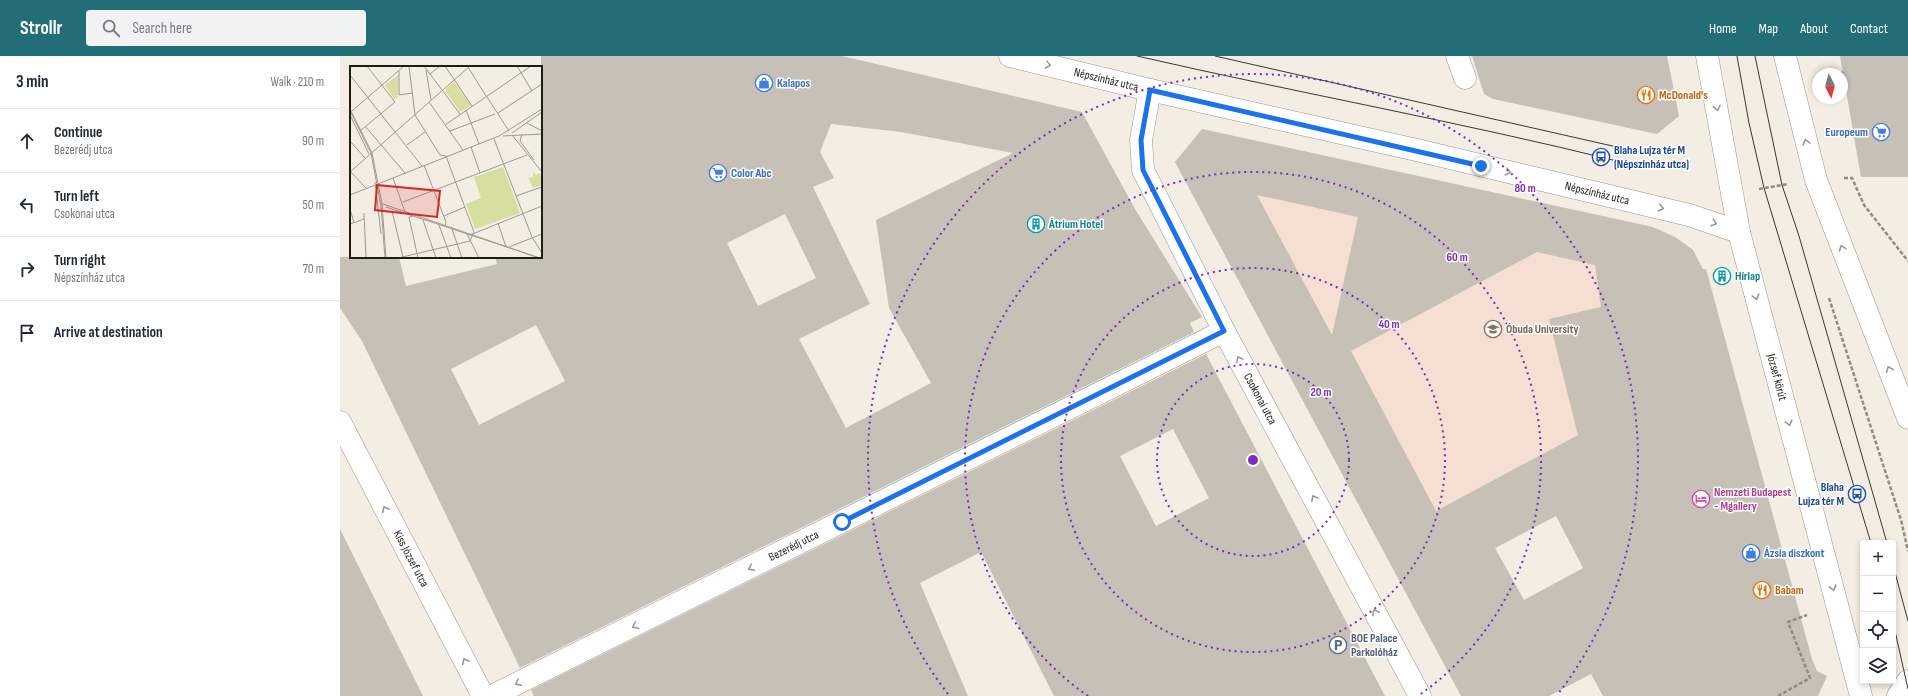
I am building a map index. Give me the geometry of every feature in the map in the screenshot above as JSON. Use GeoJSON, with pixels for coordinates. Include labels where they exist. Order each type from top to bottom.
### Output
{"type":"FeatureCollection","features":[{"type":"Feature","properties":{"kind":"street","name":"Népszínház utca"},"geometry":{"type":"LineString","coordinates":[[1010,56],[1150,90],[1421,151],[1689,215],[1739,232]]}},
{"type":"Feature","properties":{"kind":"street"},"geometry":{"type":"LineString","coordinates":[[1457,56],[1465,78]]}},
{"type":"Feature","properties":{"kind":"street","name":"József körút"},"geometry":{"type":"LineString","coordinates":[[1707,56],[1739,232],[1861,696]]}},
{"type":"Feature","properties":{"kind":"street"},"geometry":{"type":"LineString","coordinates":[[1784,56],[1816,180],[1908,418]]}},
{"type":"Feature","properties":{"kind":"street","name":"Csokonai utca"},"geometry":{"type":"LineString","coordinates":[[1150,90],[1141,140],[1143,170],[1224,331],[1420,696]]}},
{"type":"Feature","properties":{"kind":"street","name":"Bezerédj utca"},"geometry":{"type":"LineString","coordinates":[[492,696],[1224,331]]}},
{"type":"Feature","properties":{"kind":"street","name":"Kiss József utca"},"geometry":{"type":"LineString","coordinates":[[340,422],[483,696]]}},
{"type":"Feature","properties":{"kind":"street"},"geometry":{"type":"LineString","coordinates":[[1898,696],[1908,681]]}},
{"type":"Feature","properties":{"kind":"path"},"geometry":{"type":"LineString","coordinates":[[1816,180],[1852,178],[1864,204],[1908,261]]}},
{"type":"Feature","properties":{"kind":"path"},"geometry":{"type":"LineString","coordinates":[[1829,296],[1901,520],[1908,551]]}},
{"type":"Feature","properties":{"kind":"path"},"geometry":{"type":"LineString","coordinates":[[1778,696],[1810,678],[1788,622],[1807,615]]}},
{"type":"Feature","properties":{"kind":"shaded area","name":"Óbuda University"},"geometry":{"type":"Polygon","coordinates":[[[1202,129],[1653,227],[1675,237],[1693,250],[1704,275],[1708,274],[1747,425],[1711,434],[1407,595],[1175,162],[1202,129]]]}},
{"type":"Feature","properties":{"kind":"building"},"geometry":{"type":"Polygon","coordinates":[[[541,56],[842,56],[1082,112],[1135,209],[1202,317],[1190,323],[1194,332],[520,668],[362,341],[340,308],[340,257],[399,258],[406,286],[497,264],[495,258],[542,258],[541,56]],[[831,124],[820,152],[834,178],[813,187],[870,304],[799,339],[846,428],[931,383],[889,308],[876,220],[1013,153],[901,132],[831,124]],[[785,214],[727,243],[758,306],[816,278],[785,214]],[[536,325],[451,369],[479,425],[565,381],[536,325]]]}},
{"type":"Feature","properties":{"kind":"building"},"geometry":{"type":"Polygon","coordinates":[[[1472,56],[1667,56],[1679,116],[1657,134],[1493,99],[1484,94],[1472,56]]]}},
{"type":"Feature","properties":{"kind":"building","name":"Europeum"},"geometry":{"type":"Polygon","coordinates":[[[1840,56],[1908,56],[1908,177],[1861,177],[1848,102],[1848,68],[1842,68],[1840,56]]]}},
{"type":"Feature","properties":{"kind":"building","name":"Óbuda University"},"geometry":{"type":"Polygon","coordinates":[[[1202,129],[1653,227],[1675,237],[1693,250],[1703,269],[1706,269],[1812,659],[1817,671],[1827,676],[1818,696],[1603,696],[1591,674],[1549,696],[1461,696],[1175,162],[1202,129]],[[1257,195],[1332,335],[1358,217],[1257,195]],[[1537,252],[1351,351],[1436,511],[1578,435],[1549,319],[1601,307],[1595,265],[1537,252]],[[1556,516],[1495,548],[1524,600],[1583,568],[1556,516]]]}},
{"type":"Feature","properties":{"kind":"building"},"geometry":{"type":"Polygon","coordinates":[[[1206,354],[1385,696],[1054,696],[981,552],[920,583],[968,696],[534,696],[531,690],[1206,354]],[[1173,429],[1120,456],[1156,526],[1209,498],[1173,429]]]}},
{"type":"Feature","properties":{"kind":"building"},"geometry":{"type":"Polygon","coordinates":[[[340,529],[423,696],[340,696],[340,529]]]}},
{"type":"Feature","properties":{"kind":"tram line"},"geometry":{"type":"LineString","coordinates":[[1137,56],[1561,147],[1621,162]]}},
{"type":"Feature","properties":{"kind":"tram line"},"geometry":{"type":"LineString","coordinates":[[1215,56],[1639,152]]}},
{"type":"Feature","properties":{"kind":"tram line"},"geometry":{"type":"LineString","coordinates":[[1737,56],[1749,123],[1764,188],[1870,540]]}},
{"type":"Feature","properties":{"kind":"tram line"},"geometry":{"type":"LineString","coordinates":[[1755,56],[1782,185],[1799,236],[1886,540]]}},
{"type":"Feature","properties":{"kind":"tram line"},"geometry":{"type":"LineString","coordinates":[[1896,576],[1908,621]]}},
{"type":"Feature","properties":{"kind":"tram line"},"geometry":{"type":"LineString","coordinates":[[1896,635],[1908,689]]}},
{"type":"Feature","properties":{"kind":"place","name":"Kalapos"},"geometry":{"type":"Point","coordinates":[764,83]}},
{"type":"Feature","properties":{"kind":"place","name":"McDonald's"},"geometry":{"type":"Point","coordinates":[1646,95]}},
{"type":"Feature","properties":{"kind":"place","name":"Europeum"},"geometry":{"type":"Point","coordinates":[1881,132]}},
{"type":"Feature","properties":{"kind":"place","name":"Blaha Lujza tér M (Népszínház utca)"},"geometry":{"type":"Point","coordinates":[1601,157]}},
{"type":"Feature","properties":{"kind":"place","name":"Color Abc"},"geometry":{"type":"Point","coordinates":[718,173]}},
{"type":"Feature","properties":{"kind":"place","name":"Átrium Hotel"},"geometry":{"type":"Point","coordinates":[1036,224]}},
{"type":"Feature","properties":{"kind":"place","name":"Hírlap"},"geometry":{"type":"Point","coordinates":[1722,276]}},
{"type":"Feature","properties":{"kind":"place","name":"Óbuda University"},"geometry":{"type":"Point","coordinates":[1493,329]}},
{"type":"Feature","properties":{"kind":"place","name":"Blaha Lujza tér M"},"geometry":{"type":"Point","coordinates":[1857,494]}},
{"type":"Feature","properties":{"kind":"place","name":"Nemzeti Budapest - Mgallery"},"geometry":{"type":"Point","coordinates":[1701,499]}},
{"type":"Feature","properties":{"kind":"place","name":"Ázsia diszkont"},"geometry":{"type":"Point","coordinates":[1751,553]}},
{"type":"Feature","properties":{"kind":"place","name":"Babam"},"geometry":{"type":"Point","coordinates":[1762,590]}},
{"type":"Feature","properties":{"kind":"place","name":"BOE Palace Parkolóház"},"geometry":{"type":"Point","coordinates":[1338,645]}},
{"type":"Feature","properties":{"kind":"route"},"geometry":{"type":"LineString","coordinates":[[842,522],[1224,331],[1143,170],[1141,140],[1150,90],[1481,166]]}}]}
